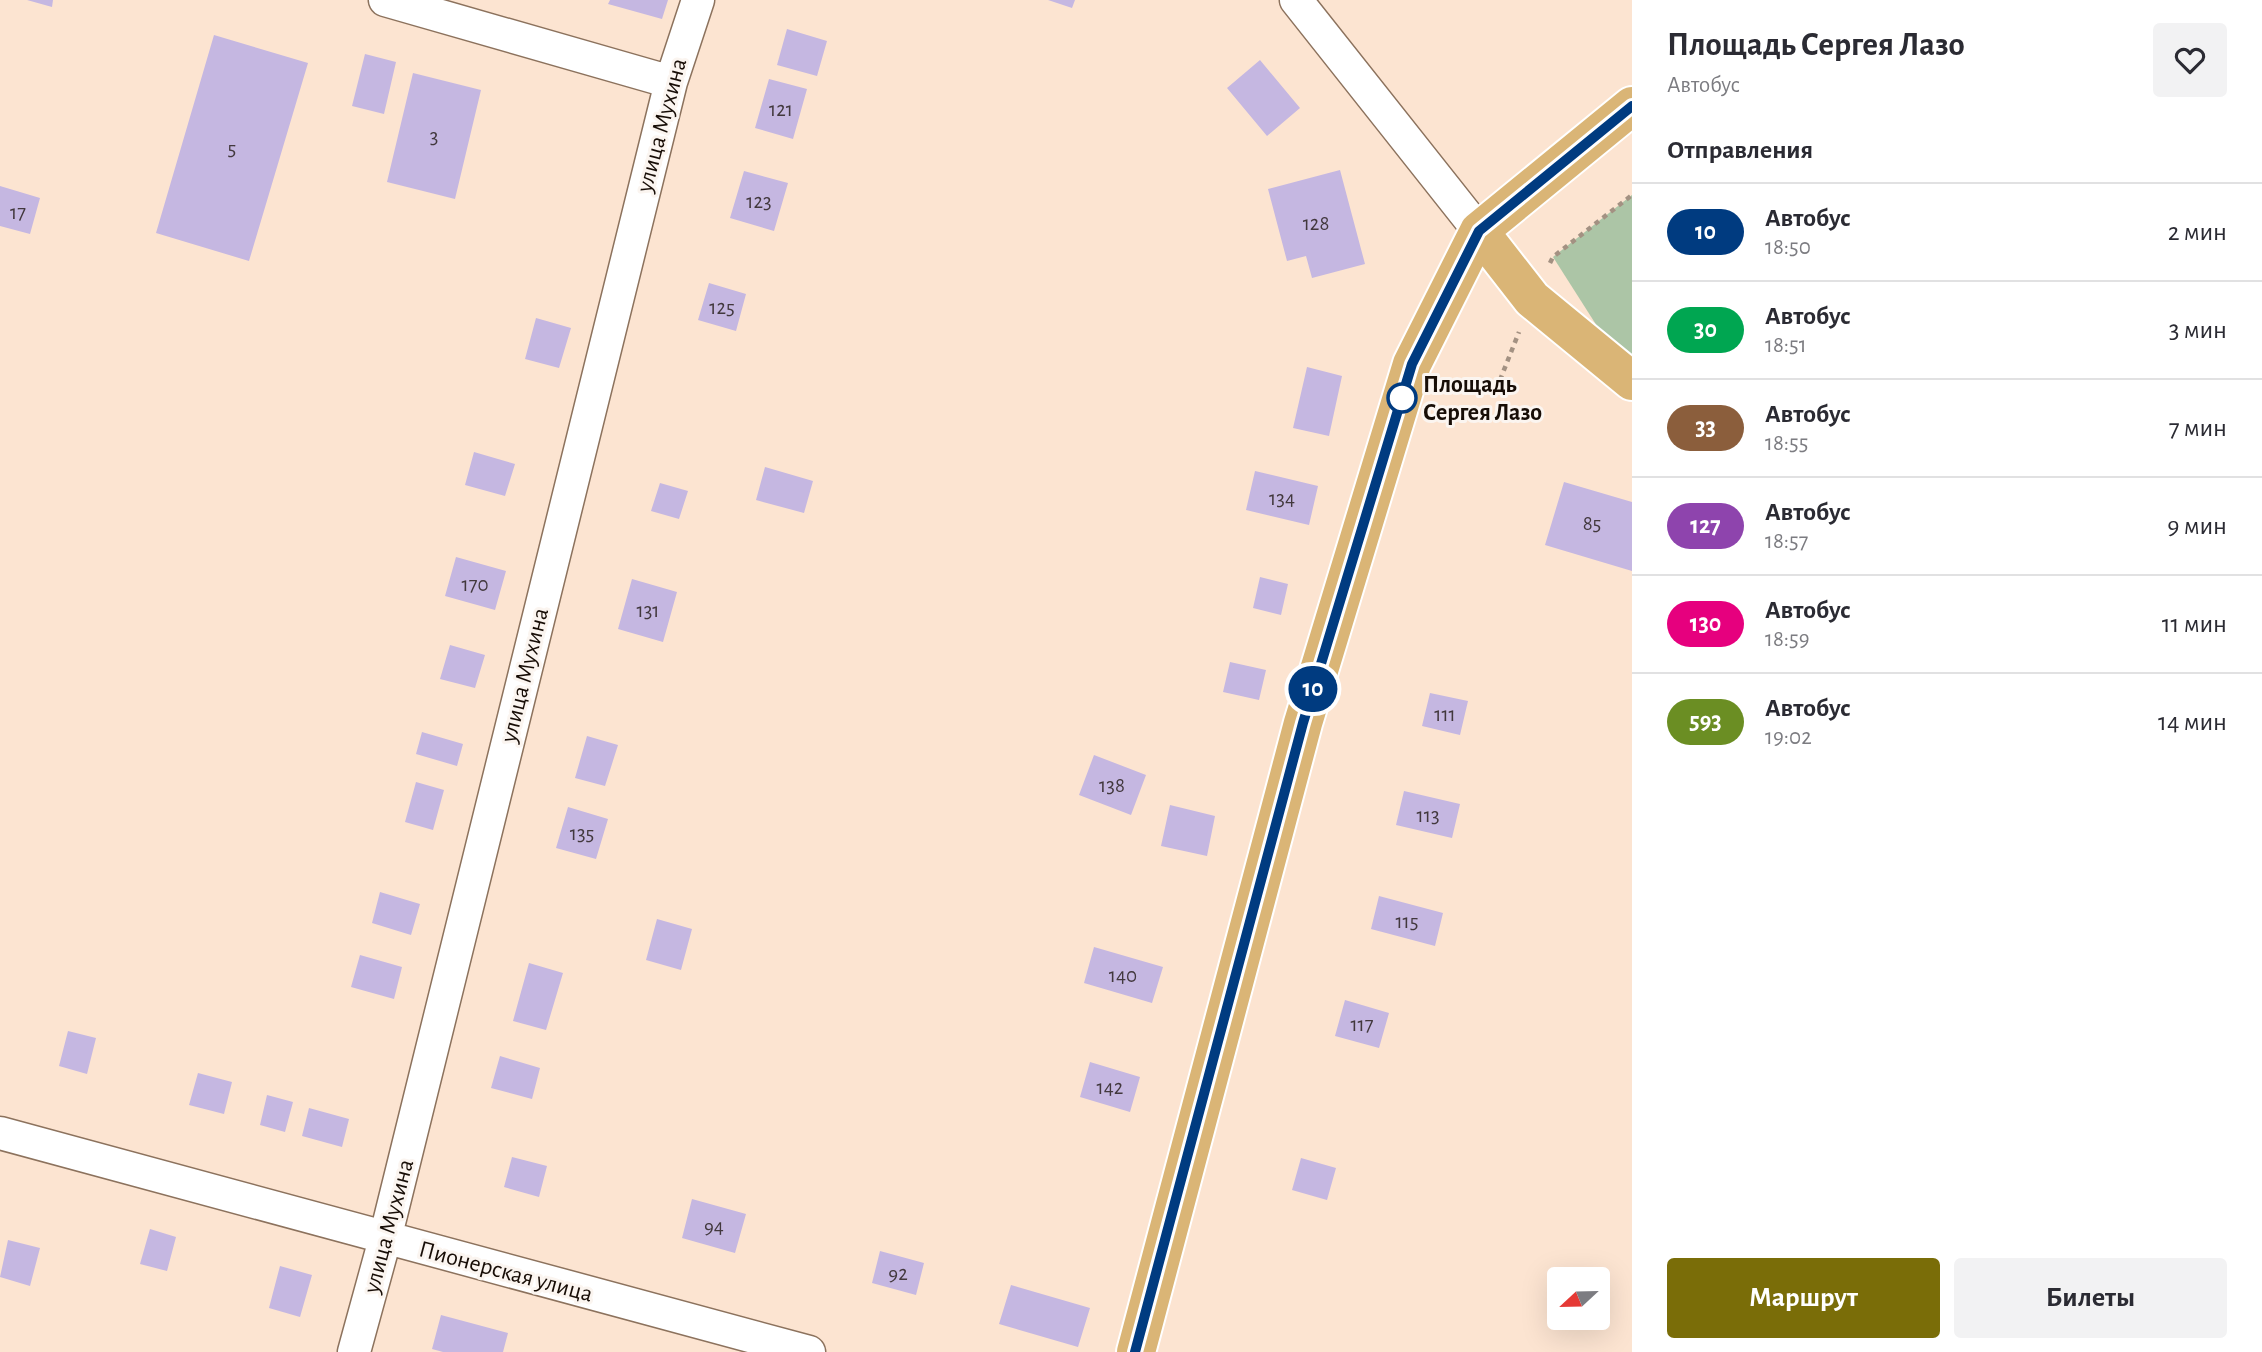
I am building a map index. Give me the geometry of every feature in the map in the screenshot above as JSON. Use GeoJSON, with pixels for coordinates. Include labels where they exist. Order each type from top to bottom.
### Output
{"type":"FeatureCollection","features":[{"type":"Feature","properties":{"kind":"main road"},"geometry":{"type":"LineString","coordinates":[[1136,1352],[1303,723],[1412,364],[1479,231],[1632,106]]}},
{"type":"Feature","properties":{"kind":"main road"},"geometry":{"type":"LineString","coordinates":[[1479,231],[1532,299],[1632,381]]}},
{"type":"Feature","properties":{"kind":"street"},"geometry":{"type":"LineString","coordinates":[[385,0],[671,82]]}},
{"type":"Feature","properties":{"kind":"street","name":"улица Мухина"},"geometry":{"type":"LineString","coordinates":[[354,1352],[385,1239],[671,82],[698,0]]}},
{"type":"Feature","properties":{"kind":"street"},"geometry":{"type":"LineString","coordinates":[[1296,0],[1479,231]]}},
{"type":"Feature","properties":{"kind":"street","name":"Пионерская улица"},"geometry":{"type":"LineString","coordinates":[[0,1133],[809,1352]]}},
{"type":"Feature","properties":{"kind":"green space"},"geometry":{"type":"Polygon","coordinates":[[[1632,195],[1632,381],[1553,257],[1632,195]]]}},
{"type":"Feature","properties":{"kind":"building"},"geometry":{"type":"Polygon","coordinates":[[[27,0],[53,0],[52,7],[27,0]]]}},
{"type":"Feature","properties":{"kind":"building"},"geometry":{"type":"Polygon","coordinates":[[[610,0],[668,0],[662,19],[608,4],[610,0]]]}},
{"type":"Feature","properties":{"kind":"building"},"geometry":{"type":"Polygon","coordinates":[[[1048,0],[1075,0],[1072,8],[1048,0]]]}},
{"type":"Feature","properties":{"kind":"building"},"geometry":{"type":"Polygon","coordinates":[[[787,29],[827,41],[817,76],[777,65],[787,29]]]}},
{"type":"Feature","properties":{"kind":"building"},"geometry":{"type":"Polygon","coordinates":[[[214,35],[308,63],[249,261],[156,233],[214,35]]]}},
{"type":"Feature","properties":{"kind":"building"},"geometry":{"type":"Polygon","coordinates":[[[365,54],[396,62],[384,114],[352,106],[365,54]]]}},
{"type":"Feature","properties":{"kind":"building"},"geometry":{"type":"Polygon","coordinates":[[[1260,60],[1300,108],[1267,136],[1227,88],[1260,60]]]}},
{"type":"Feature","properties":{"kind":"building"},"geometry":{"type":"Polygon","coordinates":[[[413,73],[481,90],[455,199],[387,182],[413,73]]]}},
{"type":"Feature","properties":{"kind":"building"},"geometry":{"type":"Polygon","coordinates":[[[769,79],[807,89],[793,139],[755,128],[769,79]]]}},
{"type":"Feature","properties":{"kind":"building"},"geometry":{"type":"Polygon","coordinates":[[[1340,170],[1365,264],[1312,278],[1306,256],[1287,261],[1268,189],[1340,170]]]}},
{"type":"Feature","properties":{"kind":"building"},"geometry":{"type":"Polygon","coordinates":[[[744,171],[788,183],[774,231],[730,218],[744,171]]]}},
{"type":"Feature","properties":{"kind":"building"},"geometry":{"type":"Polygon","coordinates":[[[0,186],[40,198],[30,234],[0,226],[0,186]]]}},
{"type":"Feature","properties":{"kind":"building"},"geometry":{"type":"Polygon","coordinates":[[[709,283],[746,294],[736,331],[698,320],[709,283]]]}},
{"type":"Feature","properties":{"kind":"building"},"geometry":{"type":"Polygon","coordinates":[[[536,318],[571,328],[559,368],[525,359],[536,318]]]}},
{"type":"Feature","properties":{"kind":"building"},"geometry":{"type":"Polygon","coordinates":[[[1307,367],[1342,376],[1329,436],[1293,428],[1307,367]]]}},
{"type":"Feature","properties":{"kind":"building"},"geometry":{"type":"Polygon","coordinates":[[[474,452],[515,464],[505,496],[465,485],[474,452]]]}},
{"type":"Feature","properties":{"kind":"building"},"geometry":{"type":"Polygon","coordinates":[[[765,467],[813,481],[804,513],[756,500],[765,467]]]}},
{"type":"Feature","properties":{"kind":"building"},"geometry":{"type":"Polygon","coordinates":[[[1255,471],[1318,486],[1309,525],[1246,510],[1255,471]]]}},
{"type":"Feature","properties":{"kind":"building"},"geometry":{"type":"Polygon","coordinates":[[[1564,482],[1632,502],[1632,571],[1545,545],[1564,482]]]}},
{"type":"Feature","properties":{"kind":"building"},"geometry":{"type":"Polygon","coordinates":[[[660,483],[688,491],[679,519],[651,511],[660,483]]]}},
{"type":"Feature","properties":{"kind":"building"},"geometry":{"type":"Polygon","coordinates":[[[456,557],[506,571],[495,610],[445,596],[456,557]]]}},
{"type":"Feature","properties":{"kind":"building"},"geometry":{"type":"Polygon","coordinates":[[[1260,577],[1288,584],[1281,615],[1253,608],[1260,577]]]}},
{"type":"Feature","properties":{"kind":"building"},"geometry":{"type":"Polygon","coordinates":[[[632,579],[677,592],[663,642],[618,629],[632,579]]]}},
{"type":"Feature","properties":{"kind":"building"},"geometry":{"type":"Polygon","coordinates":[[[450,645],[485,655],[475,688],[440,679],[450,645]]]}},
{"type":"Feature","properties":{"kind":"building"},"geometry":{"type":"Polygon","coordinates":[[[1230,662],[1266,670],[1259,700],[1223,692],[1230,662]]]}},
{"type":"Feature","properties":{"kind":"building"},"geometry":{"type":"Polygon","coordinates":[[[1430,693],[1468,701],[1460,735],[1422,726],[1430,693]]]}},
{"type":"Feature","properties":{"kind":"building"},"geometry":{"type":"Polygon","coordinates":[[[422,732],[463,744],[457,766],[416,754],[422,732]]]}},
{"type":"Feature","properties":{"kind":"building"},"geometry":{"type":"Polygon","coordinates":[[[587,736],[618,745],[605,786],[575,778],[587,736]]]}},
{"type":"Feature","properties":{"kind":"building"},"geometry":{"type":"Polygon","coordinates":[[[1094,755],[1146,775],[1131,815],[1079,795],[1094,755]]]}},
{"type":"Feature","properties":{"kind":"building"},"geometry":{"type":"Polygon","coordinates":[[[416,782],[444,790],[433,830],[405,822],[416,782]]]}},
{"type":"Feature","properties":{"kind":"building"},"geometry":{"type":"Polygon","coordinates":[[[1404,791],[1460,804],[1452,838],[1396,825],[1404,791]]]}},
{"type":"Feature","properties":{"kind":"building"},"geometry":{"type":"Polygon","coordinates":[[[1170,805],[1215,816],[1207,856],[1161,846],[1170,805]]]}},
{"type":"Feature","properties":{"kind":"building"},"geometry":{"type":"Polygon","coordinates":[[[568,807],[608,819],[596,859],[556,848],[568,807]]]}},
{"type":"Feature","properties":{"kind":"building"},"geometry":{"type":"Polygon","coordinates":[[[380,892],[420,904],[411,935],[372,923],[380,892]]]}},
{"type":"Feature","properties":{"kind":"building"},"geometry":{"type":"Polygon","coordinates":[[[1379,896],[1443,913],[1435,946],[1371,929],[1379,896]]]}},
{"type":"Feature","properties":{"kind":"building"},"geometry":{"type":"Polygon","coordinates":[[[657,919],[692,929],[681,970],[646,960],[657,919]]]}},
{"type":"Feature","properties":{"kind":"building"},"geometry":{"type":"Polygon","coordinates":[[[1094,947],[1163,967],[1152,1003],[1084,983],[1094,947]]]}},
{"type":"Feature","properties":{"kind":"building"},"geometry":{"type":"Polygon","coordinates":[[[360,955],[402,967],[394,999],[351,987],[360,955]]]}},
{"type":"Feature","properties":{"kind":"building"},"geometry":{"type":"Polygon","coordinates":[[[529,963],[563,973],[546,1030],[513,1021],[529,963]]]}},
{"type":"Feature","properties":{"kind":"building"},"geometry":{"type":"Polygon","coordinates":[[[1345,1000],[1389,1013],[1379,1048],[1335,1036],[1345,1000]]]}},
{"type":"Feature","properties":{"kind":"building"},"geometry":{"type":"Polygon","coordinates":[[[68,1031],[96,1038],[87,1074],[59,1066],[68,1031]]]}},
{"type":"Feature","properties":{"kind":"building"},"geometry":{"type":"Polygon","coordinates":[[[500,1056],[540,1068],[532,1099],[491,1088],[500,1056]]]}},
{"type":"Feature","properties":{"kind":"building"},"geometry":{"type":"Polygon","coordinates":[[[1090,1062],[1140,1077],[1130,1112],[1080,1097],[1090,1062]]]}},
{"type":"Feature","properties":{"kind":"building"},"geometry":{"type":"Polygon","coordinates":[[[198,1073],[232,1082],[224,1114],[189,1105],[198,1073]]]}},
{"type":"Feature","properties":{"kind":"building"},"geometry":{"type":"Polygon","coordinates":[[[267,1095],[293,1102],[285,1132],[260,1125],[267,1095]]]}},
{"type":"Feature","properties":{"kind":"building"},"geometry":{"type":"Polygon","coordinates":[[[309,1108],[349,1119],[342,1147],[302,1136],[309,1108]]]}},
{"type":"Feature","properties":{"kind":"building"},"geometry":{"type":"Polygon","coordinates":[[[512,1157],[547,1166],[539,1197],[504,1187],[512,1157]]]}},
{"type":"Feature","properties":{"kind":"building"},"geometry":{"type":"Polygon","coordinates":[[[1301,1158],[1336,1168],[1327,1200],[1292,1190],[1301,1158]]]}},
{"type":"Feature","properties":{"kind":"building"},"geometry":{"type":"Polygon","coordinates":[[[692,1199],[746,1214],[735,1253],[682,1238],[692,1199]]]}},
{"type":"Feature","properties":{"kind":"building"},"geometry":{"type":"Polygon","coordinates":[[[150,1229],[176,1237],[167,1271],[140,1264],[150,1229]]]}},
{"type":"Feature","properties":{"kind":"building"},"geometry":{"type":"Polygon","coordinates":[[[8,1240],[40,1248],[30,1286],[0,1277],[8,1240]]]}},
{"type":"Feature","properties":{"kind":"building"},"geometry":{"type":"Polygon","coordinates":[[[880,1251],[924,1263],[916,1295],[872,1283],[880,1251]]]}},
{"type":"Feature","properties":{"kind":"building"},"geometry":{"type":"Polygon","coordinates":[[[280,1266],[312,1275],[300,1317],[269,1308],[280,1266]]]}},
{"type":"Feature","properties":{"kind":"building"},"geometry":{"type":"Polygon","coordinates":[[[1011,1285],[1090,1308],[1078,1347],[999,1324],[1011,1285]]]}},
{"type":"Feature","properties":{"kind":"building"},"geometry":{"type":"Polygon","coordinates":[[[441,1315],[508,1333],[503,1352],[443,1352],[432,1349],[441,1315]]]}},
{"type":"Feature","properties":{"kind":"bus line","name":"10"},"geometry":{"type":"LineString","coordinates":[[1135,1352],[1303,723],[1412,364],[1479,231],[1632,106]]}},
{"type":"Feature","properties":{"kind":"place","name":"Площадь Сергея Лазо"},"geometry":{"type":"Point","coordinates":[1402,398]}}]}
